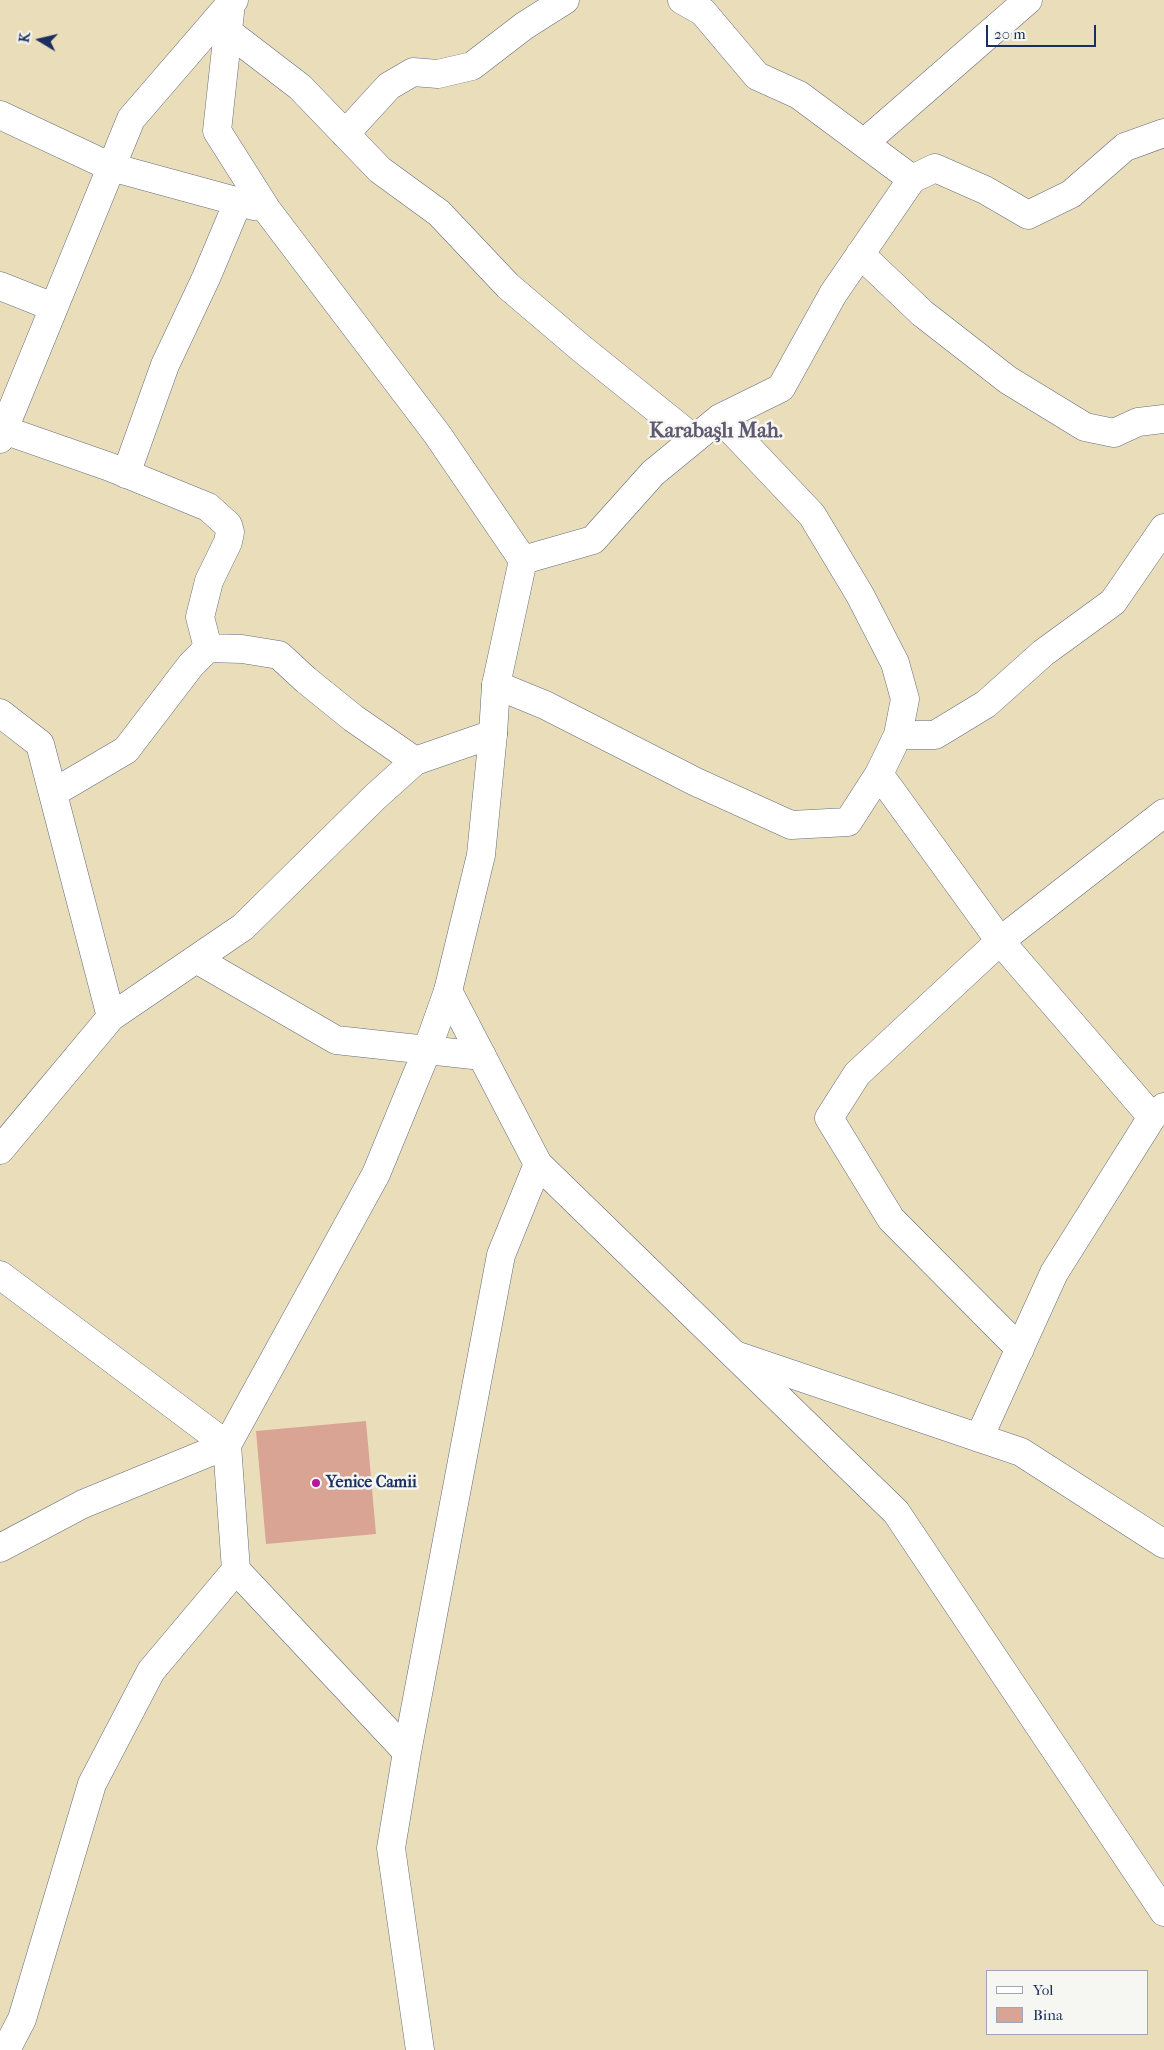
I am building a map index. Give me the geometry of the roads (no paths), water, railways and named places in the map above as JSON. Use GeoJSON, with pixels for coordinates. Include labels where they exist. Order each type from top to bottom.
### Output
{"type":"FeatureCollection","features":[{"type":"Feature","properties":{"kind":"street"},"geometry":{"type":"LineString","coordinates":[[345,134],[389,86],[413,72],[438,74],[472,66],[524,26],[565,0]]}},
{"type":"Feature","properties":{"kind":"street"},"geometry":{"type":"LineString","coordinates":[[682,0],[703,12],[757,76],[799,95],[912,179]]}},
{"type":"Feature","properties":{"kind":"street"},"geometry":{"type":"LineString","coordinates":[[864,143],[1028,0]]}},
{"type":"Feature","properties":{"kind":"street"},"geometry":{"type":"LineString","coordinates":[[230,1],[218,131],[267,210],[437,434],[523,560],[496,685],[481,855],[448,991],[427,1050],[376,1174],[227,1445],[236,1570],[407,1752]]}},
{"type":"Feature","properties":{"kind":"street"},"geometry":{"type":"LineString","coordinates":[[208,648],[200,617],[209,581],[228,542],[230,532],[228,525],[208,507],[126,474],[2,434],[131,120],[230,1]]}},
{"type":"Feature","properties":{"kind":"street"},"geometry":{"type":"LineString","coordinates":[[227,31],[300,88],[380,170],[439,213],[508,286],[582,349],[694,439]]}},
{"type":"Feature","properties":{"kind":"street"},"geometry":{"type":"LineString","coordinates":[[0,115],[111,167],[267,210]]}},
{"type":"Feature","properties":{"kind":"street"},"geometry":{"type":"LineString","coordinates":[[523,560],[593,540],[653,473],[694,439],[720,418],[781,388],[833,294],[912,179],[935,168],[985,190],[1028,215],[1071,194],[1125,147],[1164,133]]}},
{"type":"Feature","properties":{"kind":"street"},"geometry":{"type":"LineString","coordinates":[[126,474],[165,365],[206,278],[238,202]]}},
{"type":"Feature","properties":{"kind":"street"},"geometry":{"type":"LineString","coordinates":[[860,254],[922,313],[1000,374],[1085,427],[1114,433],[1138,422],[1164,418]]}},
{"type":"Feature","properties":{"kind":"street"},"geometry":{"type":"LineString","coordinates":[[0,286],[54,307]]}},
{"type":"Feature","properties":{"kind":"street"},"geometry":{"type":"LineString","coordinates":[[496,685],[545,705],[696,782],[791,825],[848,822],[880,774],[898,736],[905,700],[895,663],[860,594],[812,515],[720,418]]}},
{"type":"Feature","properties":{"kind":"street"},"geometry":{"type":"LineString","coordinates":[[898,736],[935,734],[986,704],[1043,653],[1113,602],[1164,528]]}},
{"type":"Feature","properties":{"kind":"street"},"geometry":{"type":"LineString","coordinates":[[53,793],[126,750],[191,665],[208,648],[242,649],[279,655],[306,680],[345,711],[414,761]]}},
{"type":"Feature","properties":{"kind":"street"},"geometry":{"type":"LineString","coordinates":[[0,713],[40,744],[111,1017]]}},
{"type":"Feature","properties":{"kind":"street"},"geometry":{"type":"LineString","coordinates":[[0,1150],[111,1017],[243,928],[414,761],[493,734]]}},
{"type":"Feature","properties":{"kind":"street"},"geometry":{"type":"LineString","coordinates":[[880,774],[1000,941],[1158,1112],[1054,1273],[979,1438]]}},
{"type":"Feature","properties":{"kind":"street"},"geometry":{"type":"LineString","coordinates":[[1020,1349],[891,1219],[829,1118],[857,1074],[1000,941],[1164,813]]}},
{"type":"Feature","properties":{"kind":"street"},"geometry":{"type":"LineString","coordinates":[[196,960],[336,1040],[482,1056]]}},
{"type":"Feature","properties":{"kind":"street"},"geometry":{"type":"LineString","coordinates":[[448,991],[538,1164],[896,1512],[1164,1912]]}},
{"type":"Feature","properties":{"kind":"street"},"geometry":{"type":"LineString","coordinates":[[420,2050],[391,1848],[407,1752],[501,1255],[538,1164]]}},
{"type":"Feature","properties":{"kind":"street"},"geometry":{"type":"LineString","coordinates":[[0,1275],[227,1445]]}},
{"type":"Feature","properties":{"kind":"street"},"geometry":{"type":"LineString","coordinates":[[735,1355],[1021,1452],[1164,1544]]}},
{"type":"Feature","properties":{"kind":"street"},"geometry":{"type":"LineString","coordinates":[[0,1548],[83,1504],[227,1445]]}},
{"type":"Feature","properties":{"kind":"street"},"geometry":{"type":"LineString","coordinates":[[6,2050],[22,2019],[92,1784],[150,1671],[236,1570]]}},
{"type":"Feature","properties":{"kind":"place","name":"Yenice Camii"},"geometry":{"type":"Point","coordinates":[316,1483]}},
{"type":"Feature","properties":{"kind":"district","name":"Karabaşlı Mah."},"geometry":{"type":"Point","coordinates":[716,432]}}]}
